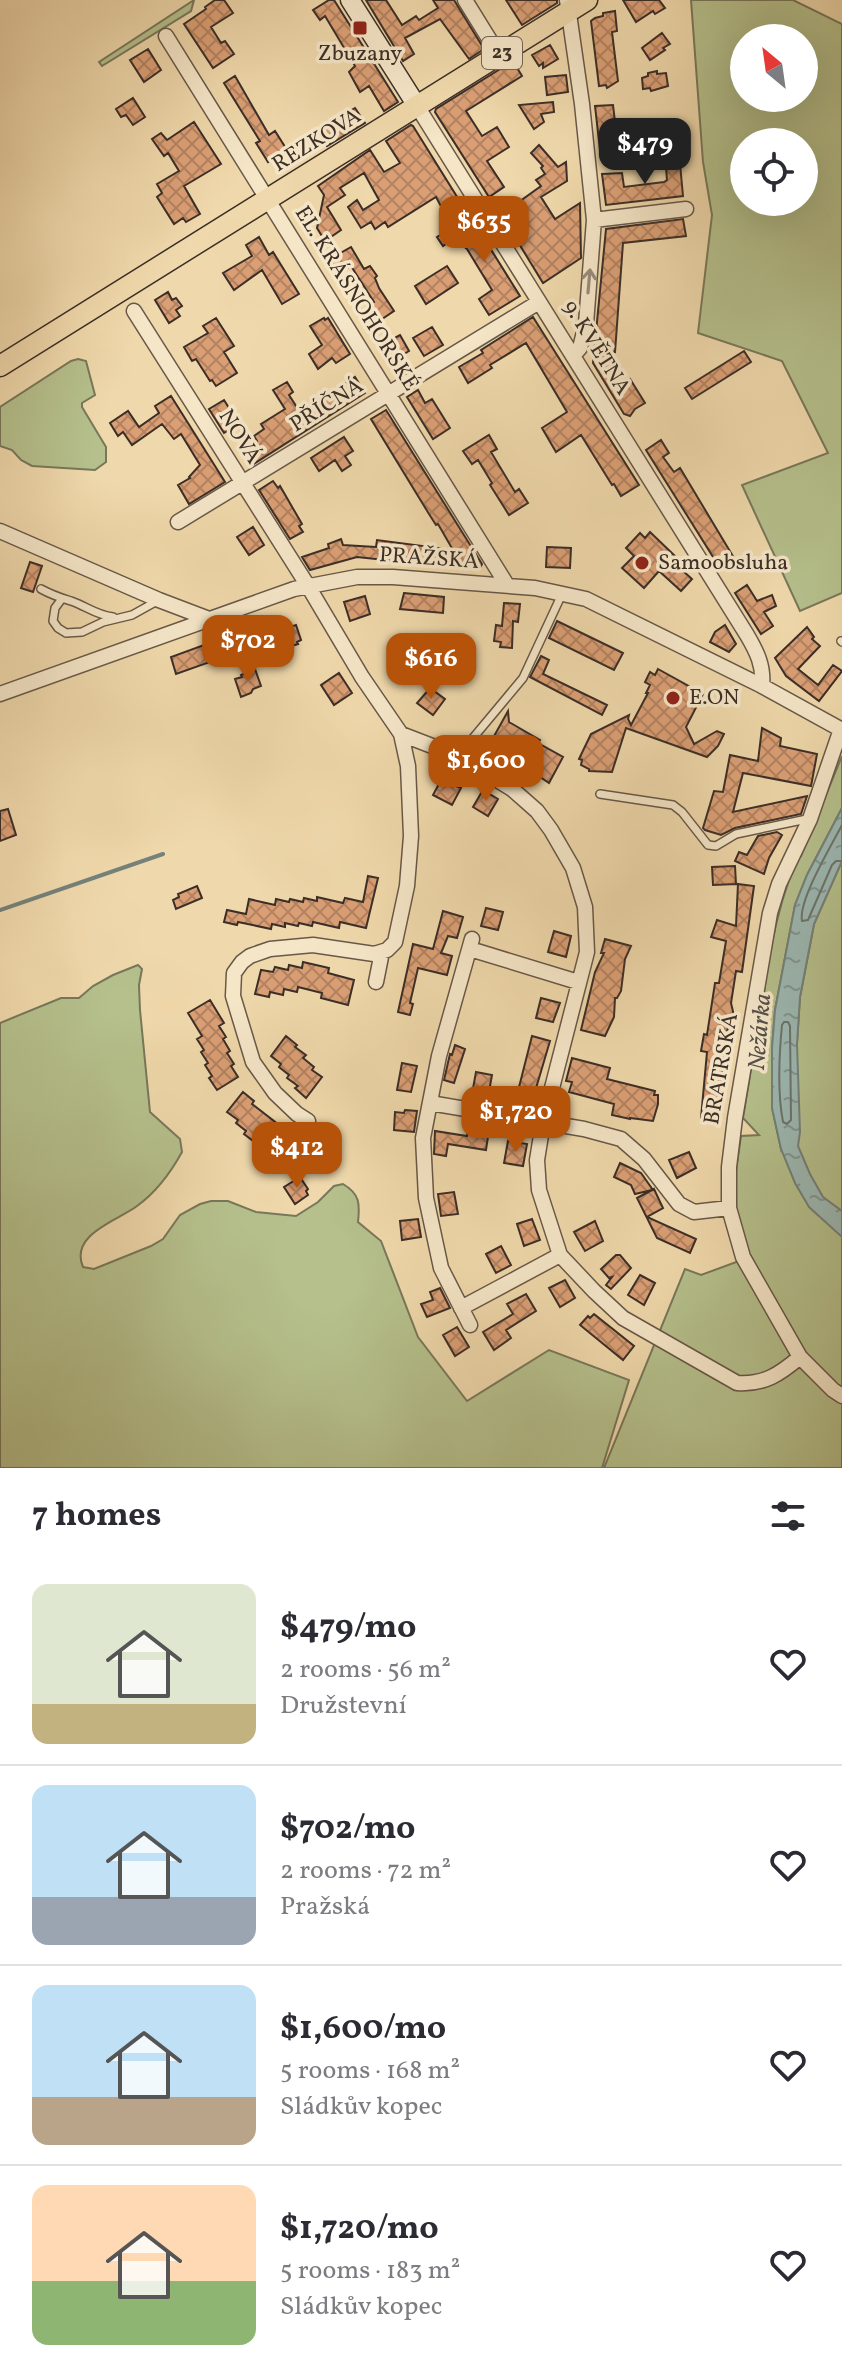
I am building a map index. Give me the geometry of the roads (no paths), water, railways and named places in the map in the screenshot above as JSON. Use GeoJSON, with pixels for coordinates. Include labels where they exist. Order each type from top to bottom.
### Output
{"type":"FeatureCollection","features":[{"type":"Feature","properties":{"kind":"main road","name":"9. KVĚTNA"},"geometry":{"type":"LineString","coordinates":[[350,0],[417,106]]}},
{"type":"Feature","properties":{"kind":"main road","name":"REZKOVA"},"geometry":{"type":"LineString","coordinates":[[0,366],[499,55],[575,3]]}},
{"type":"Feature","properties":{"kind":"street"},"geometry":{"type":"LineString","coordinates":[[465,0],[499,55]]}},
{"type":"Feature","properties":{"kind":"street"},"geometry":{"type":"LineString","coordinates":[[573,356],[580,348],[586,324],[594,220],[575,3]]}},
{"type":"Feature","properties":{"kind":"street","name":"EL. KRÁSNOHORSKÉ"},"geometry":{"type":"LineString","coordinates":[[166,36],[507,585]]}},
{"type":"Feature","properties":{"kind":"street","name":"9. KVĚTNA"},"geometry":{"type":"LineString","coordinates":[[417,106],[752,643],[762,665],[762,686]]}},
{"type":"Feature","properties":{"kind":"street"},"geometry":{"type":"LineString","coordinates":[[594,220],[686,209]]}},
{"type":"Feature","properties":{"kind":"street","name":"PŘÍČNÁ"},"geometry":{"type":"LineString","coordinates":[[178,522],[539,302]]}},
{"type":"Feature","properties":{"kind":"street","name":"NOVÁ"},"geometry":{"type":"LineString","coordinates":[[134,311],[362,677],[401,734]]}},
{"type":"Feature","properties":{"kind":"street"},"geometry":{"type":"LineString","coordinates":[[0,531],[209,619]]}},
{"type":"Feature","properties":{"kind":"street","name":"PRAŽSKÁ"},"geometry":{"type":"LineString","coordinates":[[0,694],[308,586],[357,577],[377,577],[507,585],[563,592],[586,599],[842,729]]}},
{"type":"Feature","properties":{"kind":"street","name":"BRATRSKÁ"},"geometry":{"type":"LineString","coordinates":[[842,729],[810,819],[779,884],[770,913],[729,1167],[729,1208],[743,1257],[800,1357],[842,1396]]}},
{"type":"Feature","properties":{"kind":"street"},"geometry":{"type":"LineString","coordinates":[[401,734],[458,756],[512,789],[537,811],[573,868],[585,907],[587,952],[543,1123],[537,1160],[539,1190],[560,1255],[623,1318],[737,1383],[754,1384],[778,1375],[800,1357]]}},
{"type":"Feature","properties":{"kind":"street"},"geometry":{"type":"LineString","coordinates":[[308,1121],[275,1093],[253,1062],[233,996],[234,973],[250,956],[270,949],[313,945],[369,955],[392,946],[405,898],[411,853],[408,766],[401,734]]}},
{"type":"Feature","properties":{"kind":"street"},"geometry":{"type":"LineString","coordinates":[[470,1325],[441,1268],[426,1198],[423,1138],[439,1056],[471,944],[578,982]]}},
{"type":"Feature","properties":{"kind":"street"},"geometry":{"type":"LineString","coordinates":[[376,982],[382,952]]}},
{"type":"Feature","properties":{"kind":"street"},"geometry":{"type":"LineString","coordinates":[[430,1103],[584,1129],[621,1139],[644,1159],[679,1204],[694,1212],[729,1208]]}},
{"type":"Feature","properties":{"kind":"street"},"geometry":{"type":"LineString","coordinates":[[461,1308],[560,1255]]}},
{"type":"Feature","properties":{"kind":"lane"},"geometry":{"type":"LineString","coordinates":[[41,589],[105,616],[132,615],[159,600]]}},
{"type":"Feature","properties":{"kind":"lane"},"geometry":{"type":"LineString","coordinates":[[458,756],[523,678],[563,592]]}},
{"type":"Feature","properties":{"kind":"lane"},"geometry":{"type":"LineString","coordinates":[[61,600],[55,608],[53,621],[66,633],[82,632],[119,617]]}},
{"type":"Feature","properties":{"kind":"lane"},"geometry":{"type":"LineString","coordinates":[[600,794],[673,805],[708,845],[716,846],[736,834],[810,819]]}},
{"type":"Feature","properties":{"kind":"water"},"geometry":{"type":"Polygon","coordinates":[[[842,808],[842,861],[814,924],[800,997],[797,1044],[798,1146],[823,1197],[842,1211],[842,1237],[809,1207],[781,1149],[772,1108],[772,1048],[775,1010],[795,905],[842,808]]]}},
{"type":"Feature","properties":{"kind":"waterway"},"geometry":{"type":"LineString","coordinates":[[0,910],[163,854]]}},
{"type":"Feature","properties":{"kind":"place","name":"Zbuzany"},"geometry":{"type":"Point","coordinates":[360,28]}},
{"type":"Feature","properties":{"kind":"place","name":"Samoobsluha"},"geometry":{"type":"Point","coordinates":[642,563]}},
{"type":"Feature","properties":{"kind":"place","name":"E.ON"},"geometry":{"type":"Point","coordinates":[673,698]}},
{"type":"Feature","properties":{"kind":"water label","name":"Nežárka"},"geometry":{"type":"Point","coordinates":[761,1032]}}]}
